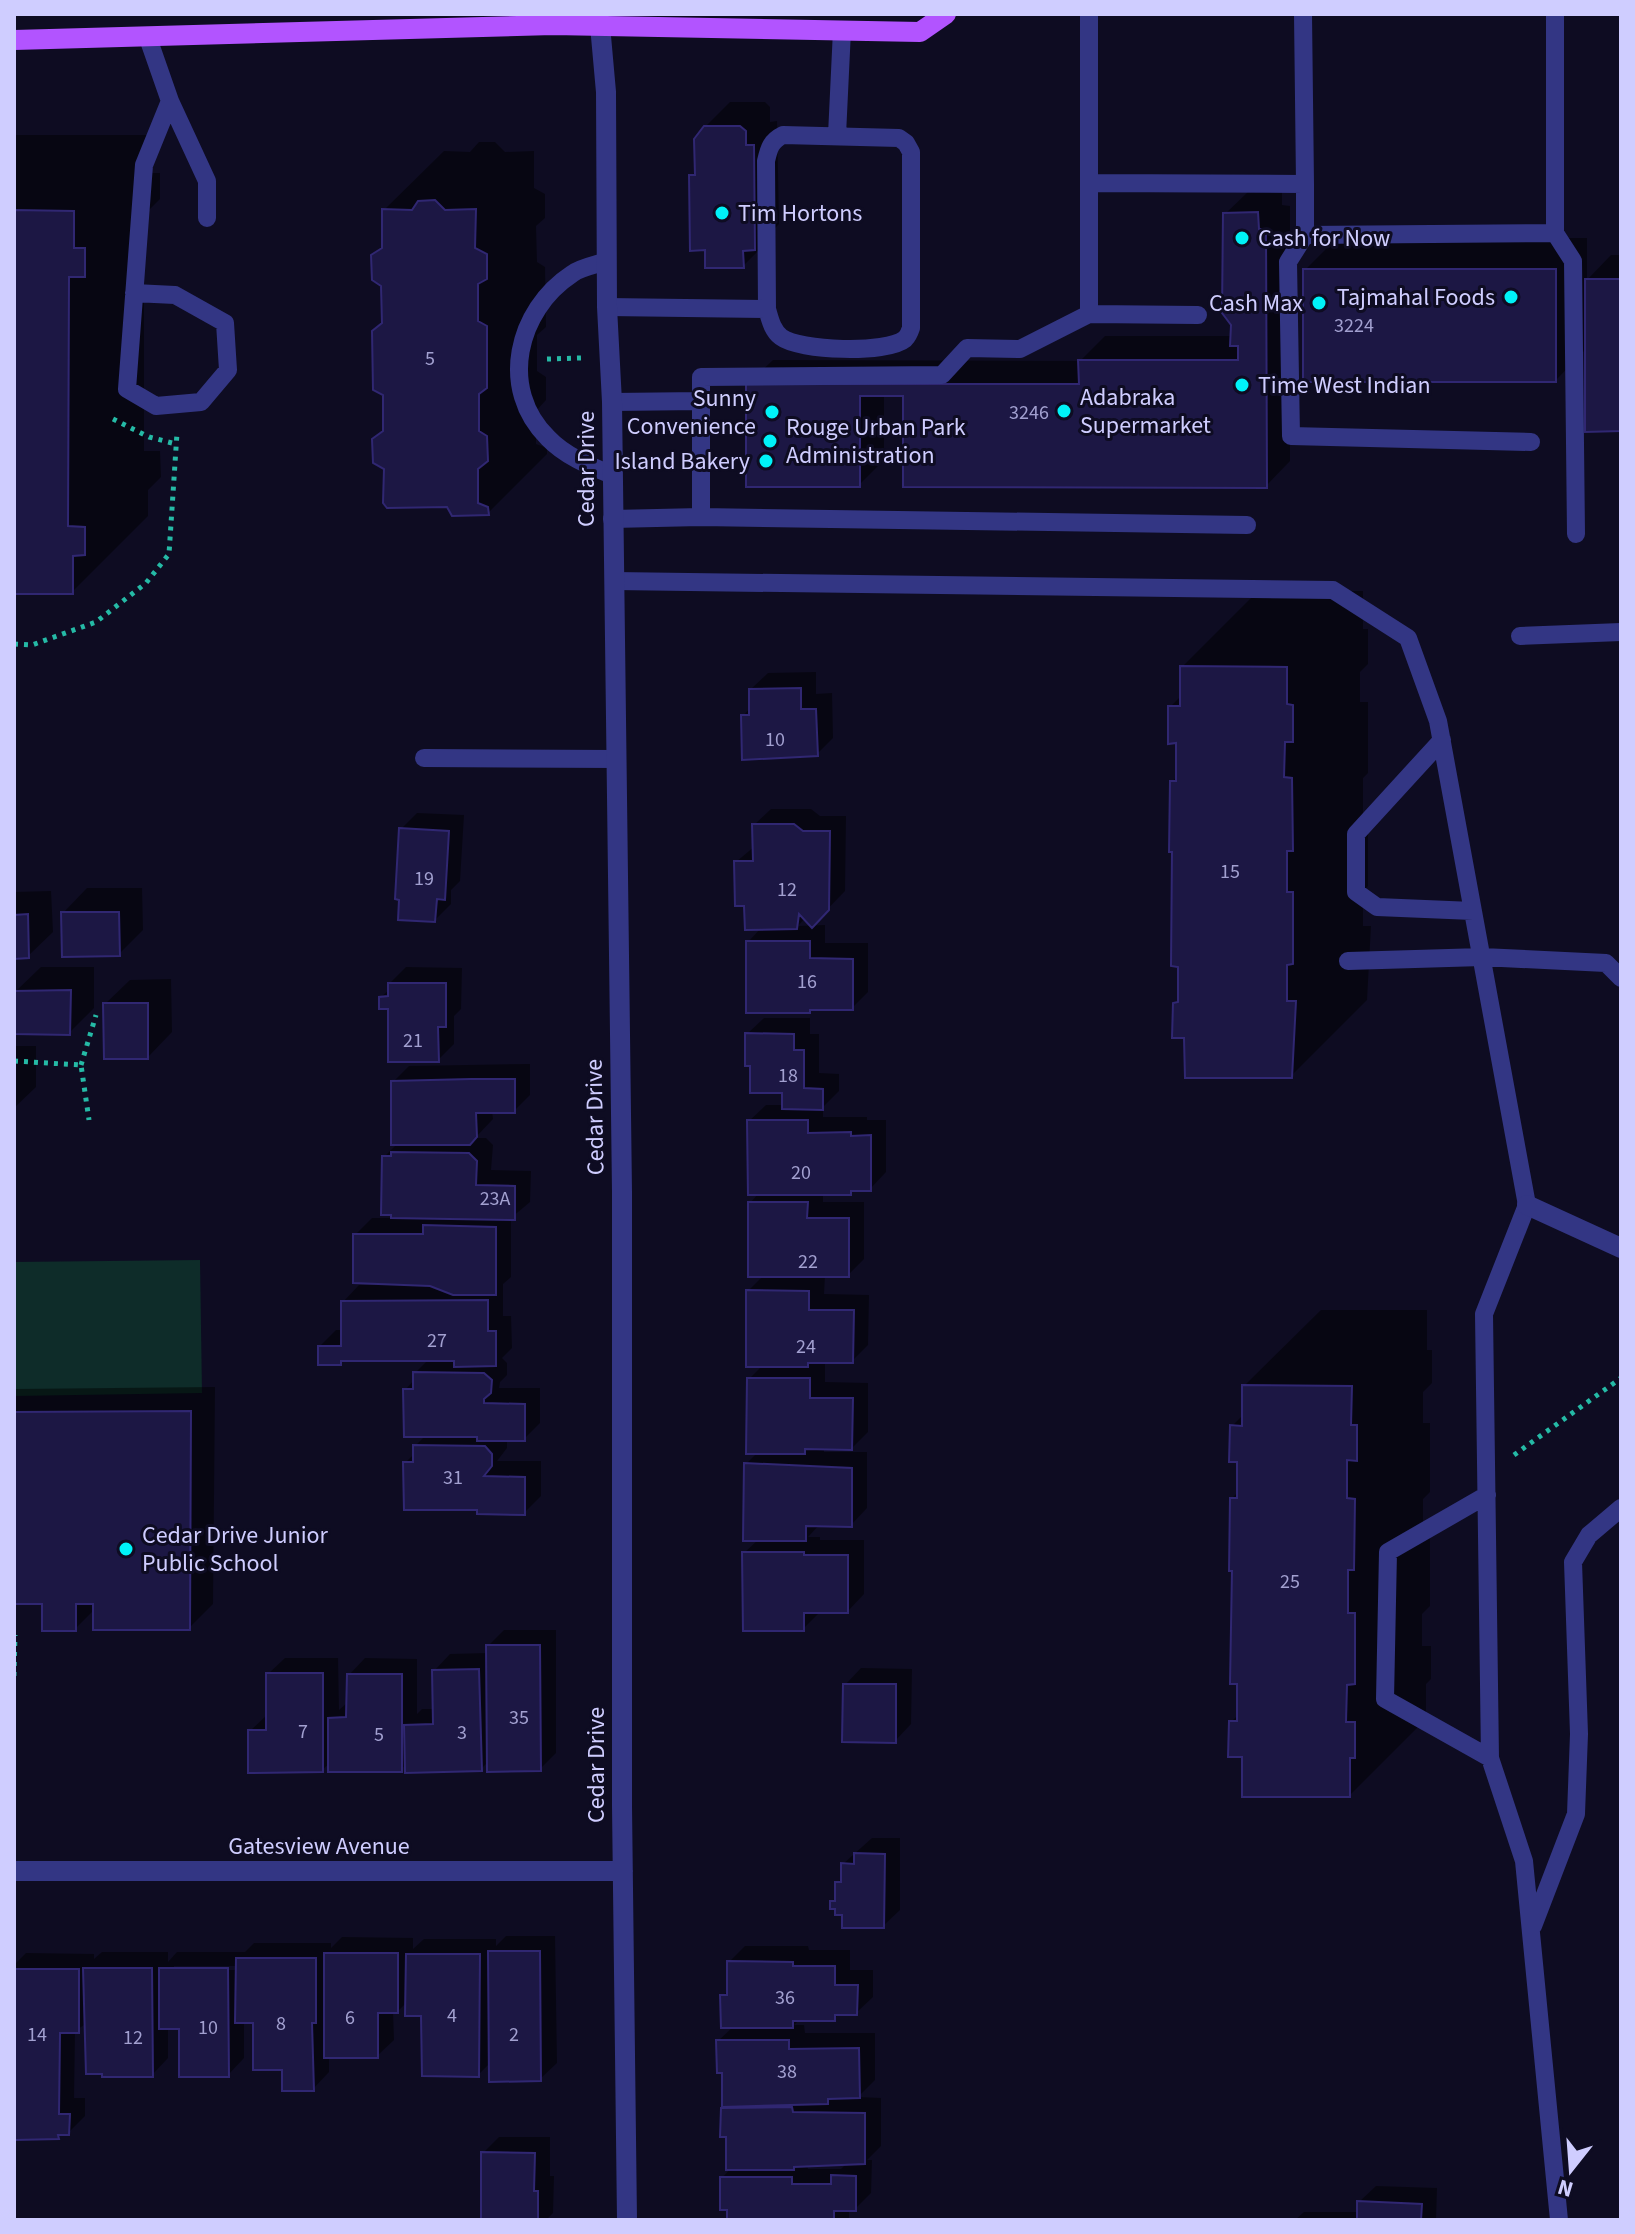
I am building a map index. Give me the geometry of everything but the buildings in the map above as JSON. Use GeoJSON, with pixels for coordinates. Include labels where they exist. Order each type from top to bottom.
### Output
{"type":"FeatureCollection","features":[{"type":"Feature","properties":{"kind":"main road"},"geometry":{"type":"LineString","coordinates":[[14,40],[553,25],[599,20],[920,32],[946,14]]}},
{"type":"Feature","properties":{"kind":"street","name":"Cedar Drive"},"geometry":{"type":"LineString","coordinates":[[599,20],[606,92],[607,307],[612,402],[622,1192],[627,2220]]}},
{"type":"Feature","properties":{"kind":"street"},"geometry":{"type":"LineString","coordinates":[[1527,1205],[1621,1248]]}},
{"type":"Feature","properties":{"kind":"street","name":"Gatesview Avenue"},"geometry":{"type":"LineString","coordinates":[[14,1871],[623,1871]]}},
{"type":"Feature","properties":{"kind":"lane"},"geometry":{"type":"LineString","coordinates":[[1089,14],[1089,314]]}},
{"type":"Feature","properties":{"kind":"lane"},"geometry":{"type":"LineString","coordinates":[[1303,14],[1305,235],[1288,262],[1291,436],[1531,442]]}},
{"type":"Feature","properties":{"kind":"lane"},"geometry":{"type":"LineString","coordinates":[[1555,14],[1555,233],[1573,261],[1576,534]]}},
{"type":"Feature","properties":{"kind":"lane"},"geometry":{"type":"LineString","coordinates":[[837,135],[842,30]]}},
{"type":"Feature","properties":{"kind":"lane"},"geometry":{"type":"LineString","coordinates":[[148,38],[170,101],[207,181],[207,218]]}},
{"type":"Feature","properties":{"kind":"lane"},"geometry":{"type":"LineString","coordinates":[[134,293],[175,295],[225,323],[228,370],[201,402],[156,406],[127,389],[134,293],[144,165],[170,101]]}},
{"type":"Feature","properties":{"kind":"lane"},"geometry":{"type":"LineString","coordinates":[[783,135],[837,135],[899,138],[911,152],[911,328],[907,338],[882,347],[802,346],[781,338],[773,328],[767,309],[766,161],[770,146],[783,135]]}},
{"type":"Feature","properties":{"kind":"lane"},"geometry":{"type":"LineString","coordinates":[[1089,183],[1305,184]]}},
{"type":"Feature","properties":{"kind":"lane"},"geometry":{"type":"LineString","coordinates":[[1305,235],[1555,233]]}},
{"type":"Feature","properties":{"kind":"lane"},"geometry":{"type":"LineString","coordinates":[[607,261],[572,273],[533,310],[519,360],[521,400],[548,438],[580,462],[612,475]]}},
{"type":"Feature","properties":{"kind":"lane"},"geometry":{"type":"LineString","coordinates":[[607,307],[767,309]]}},
{"type":"Feature","properties":{"kind":"lane"},"geometry":{"type":"LineString","coordinates":[[701,517],[701,377],[942,375],[967,348],[1020,349],[1089,314],[1198,315]]}},
{"type":"Feature","properties":{"kind":"lane"},"geometry":{"type":"LineString","coordinates":[[612,402],[701,401]]}},
{"type":"Feature","properties":{"kind":"lane"},"geometry":{"type":"LineString","coordinates":[[612,519],[701,517],[1247,525]]}},
{"type":"Feature","properties":{"kind":"lane"},"geometry":{"type":"LineString","coordinates":[[614,581],[1333,590],[1408,638],[1442,740],[1527,1205],[1484,1314],[1490,1758],[1524,1861],[1559,2220]]}},
{"type":"Feature","properties":{"kind":"lane"},"geometry":{"type":"LineString","coordinates":[[1520,636],[1621,632]]}},
{"type":"Feature","properties":{"kind":"lane"},"geometry":{"type":"LineString","coordinates":[[1442,740],[1356,834],[1356,892],[1377,907],[1473,911]]}},
{"type":"Feature","properties":{"kind":"lane"},"geometry":{"type":"LineString","coordinates":[[424,758],[616,759]]}},
{"type":"Feature","properties":{"kind":"lane"},"geometry":{"type":"LineString","coordinates":[[1348,961],[1482,957],[1614,961],[1621,978]]}},
{"type":"Feature","properties":{"kind":"lane"},"geometry":{"type":"LineString","coordinates":[[1487,1495],[1388,1552],[1385,1699],[1490,1758]]}},
{"type":"Feature","properties":{"kind":"lane"},"geometry":{"type":"LineString","coordinates":[[1532,1930],[1576,1814],[1579,1734],[1573,1562],[1589,1535],[1621,1508]]}},
{"type":"Feature","properties":{"kind":"path"},"geometry":{"type":"LineString","coordinates":[[519,360],[610,358]]}},
{"type":"Feature","properties":{"kind":"path"},"geometry":{"type":"LineString","coordinates":[[14,644],[32,645],[96,622],[146,583],[169,554],[179,404]]}},
{"type":"Feature","properties":{"kind":"path"},"geometry":{"type":"LineString","coordinates":[[89,1120],[81,1065],[96,1015]]}},
{"type":"Feature","properties":{"kind":"path"},"geometry":{"type":"LineString","coordinates":[[14,1061],[81,1065]]}},
{"type":"Feature","properties":{"kind":"path"},"geometry":{"type":"LineString","coordinates":[[1487,1474],[1621,1378]]}},
{"type":"Feature","properties":{"kind":"path"},"geometry":{"type":"LineString","coordinates":[[14,1676],[15,1635]]}},
{"type":"Feature","properties":{"kind":"green space"},"geometry":{"type":"Polygon","coordinates":[[[200,1260],[202,1393],[14,1396],[14,1262],[200,1260]]]}},
{"type":"Feature","properties":{"kind":"place","name":"Tim Hortons"},"geometry":{"type":"Point","coordinates":[722,213]}},
{"type":"Feature","properties":{"kind":"place","name":"Cash for Now"},"geometry":{"type":"Point","coordinates":[1242,238]}},
{"type":"Feature","properties":{"kind":"place","name":"Tajmahal Foods"},"geometry":{"type":"Point","coordinates":[1511,297]}},
{"type":"Feature","properties":{"kind":"place","name":"Cash Max"},"geometry":{"type":"Point","coordinates":[1319,303]}},
{"type":"Feature","properties":{"kind":"place","name":"Time West Indian"},"geometry":{"type":"Point","coordinates":[1242,385]}},
{"type":"Feature","properties":{"kind":"place","name":"Adabraka Supermarket"},"geometry":{"type":"Point","coordinates":[1064,411]}},
{"type":"Feature","properties":{"kind":"place","name":"Sunny Convenience"},"geometry":{"type":"Point","coordinates":[772,412]}},
{"type":"Feature","properties":{"kind":"place","name":"Rouge Urban Park Administration"},"geometry":{"type":"Point","coordinates":[770,441]}},
{"type":"Feature","properties":{"kind":"place","name":"Island Bakery"},"geometry":{"type":"Point","coordinates":[766,461]}},
{"type":"Feature","properties":{"kind":"place","name":"Cedar Drive Junior Public School"},"geometry":{"type":"Point","coordinates":[126,1549]}}]}
